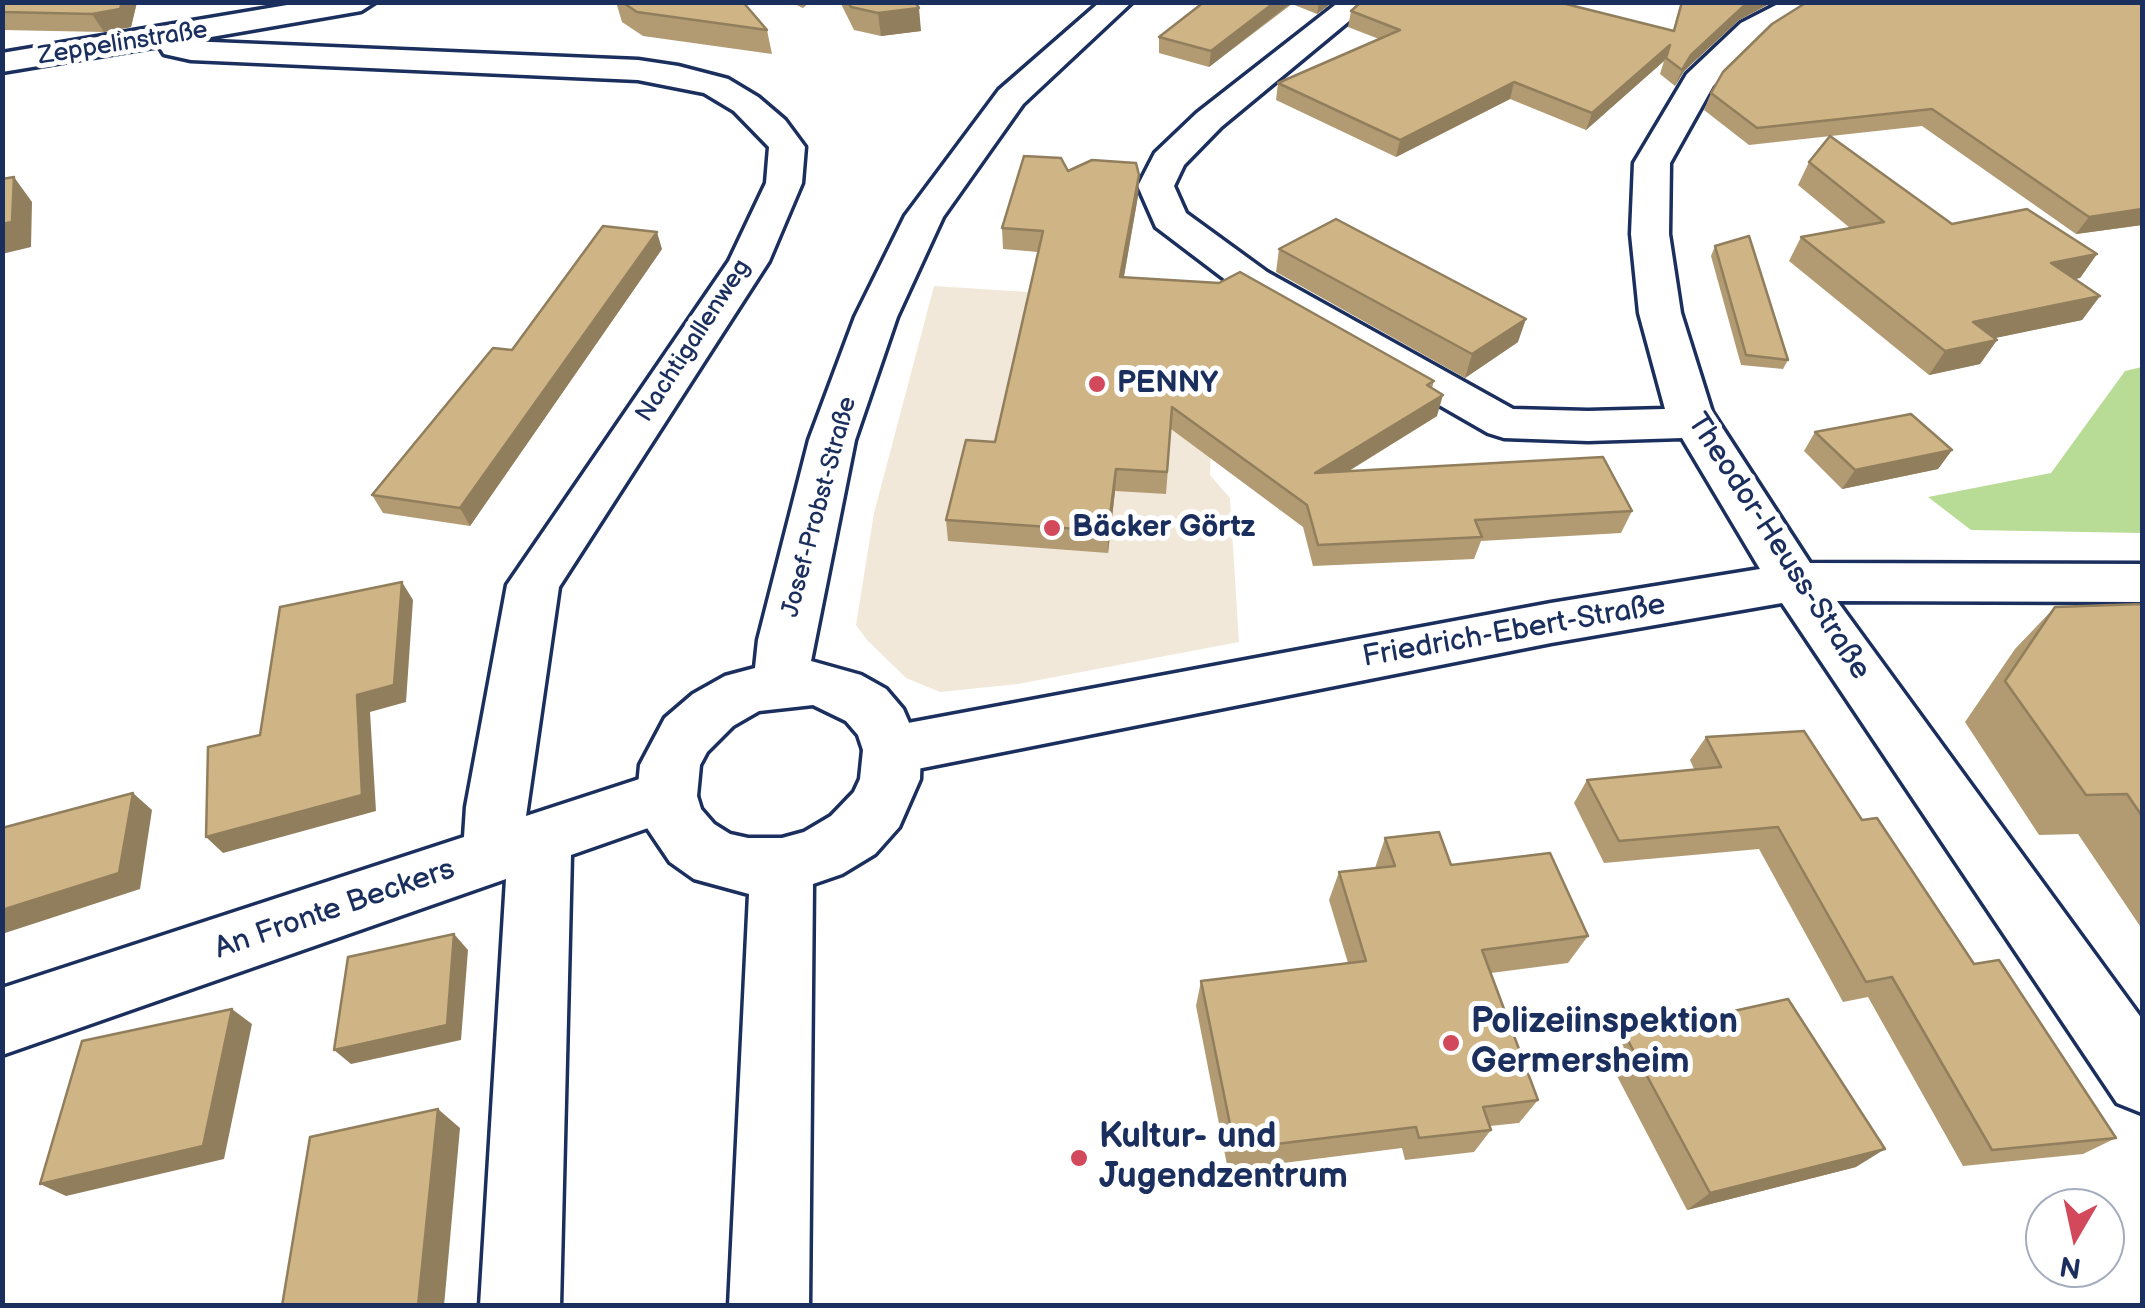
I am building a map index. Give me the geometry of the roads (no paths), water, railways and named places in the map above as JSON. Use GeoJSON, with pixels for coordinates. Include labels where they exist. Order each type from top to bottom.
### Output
{"type":"FeatureCollection","features":[{"type":"Feature","properties":{"kind":"street","name":"Zeppelinstraße"},"geometry":{"type":"LineString","coordinates":[[2,63],[361,2]]}},
{"type":"Feature","properties":{"kind":"street","name":"Josef-Probst-Straße"},"geometry":{"type":"LineString","coordinates":[[781,684],[785,640],[832,440],[876,317],[924,216],[1011,97],[1118,2]]}},
{"type":"Feature","properties":{"kind":"street"},"geometry":{"type":"LineString","coordinates":[[1358,2],[1209,120],[1168,161],[1156,186],[1169,219],[1254,281],[1504,422],[1588,426],[1692,423]]}},
{"type":"Feature","properties":{"kind":"street","name":"Theodor-Heuss-Straße"},"geometry":{"type":"LineString","coordinates":[[1805,2],[1752,30],[1699,80],[1652,163],[1650,234],[1660,313],[1692,423],[1795,582],[2142,1078]]}},
{"type":"Feature","properties":{"kind":"street","name":"Nachtigallenweg"},"geometry":{"type":"LineString","coordinates":[[171,37],[175,46],[190,51],[618,69],[678,76],[716,86],[746,104],[774,126],[786,147],[784,182],[749,261],[532,584],[496,808],[517,847]]}},
{"type":"Feature","properties":{"kind":"street","name":"Friedrich-Ebert-Straße"},"geometry":{"type":"LineString","coordinates":[[892,750],[1551,623],[1795,582],[2142,584]]}},
{"type":"Feature","properties":{"kind":"street"},"geometry":{"type":"LineString","coordinates":[[781,684],[813,684],[842,690],[866,705],[883,725],[892,750],[890,779],[877,809],[853,835],[820,855],[782,866],[748,866],[716,859],[692,843],[674,822],[667,796],[670,765],[686,735],[713,710],[745,692],[781,684]]}},
{"type":"Feature","properties":{"kind":"street","name":"An Fronte Beckers"},"geometry":{"type":"LineString","coordinates":[[2,1022],[667,796]]}},
{"type":"Feature","properties":{"kind":"street"},"geometry":{"type":"LineString","coordinates":[[517,847],[520,1306]]}},
{"type":"Feature","properties":{"kind":"street"},"geometry":{"type":"LineString","coordinates":[[768,1306],[782,866]]}},
{"type":"Feature","properties":{"kind":"place","name":"PENNY"},"geometry":{"type":"Point","coordinates":[1097,384]}},
{"type":"Feature","properties":{"kind":"place","name":"Bäcker Görtz"},"geometry":{"type":"Point","coordinates":[1052,528]}},
{"type":"Feature","properties":{"kind":"place","name":"Polizeiinspektion Germersheim"},"geometry":{"type":"Point","coordinates":[1451,1043]}},
{"type":"Feature","properties":{"kind":"place","name":"Kultur- und Jugendzentrum"},"geometry":{"type":"Point","coordinates":[1079,1158]}}]}
